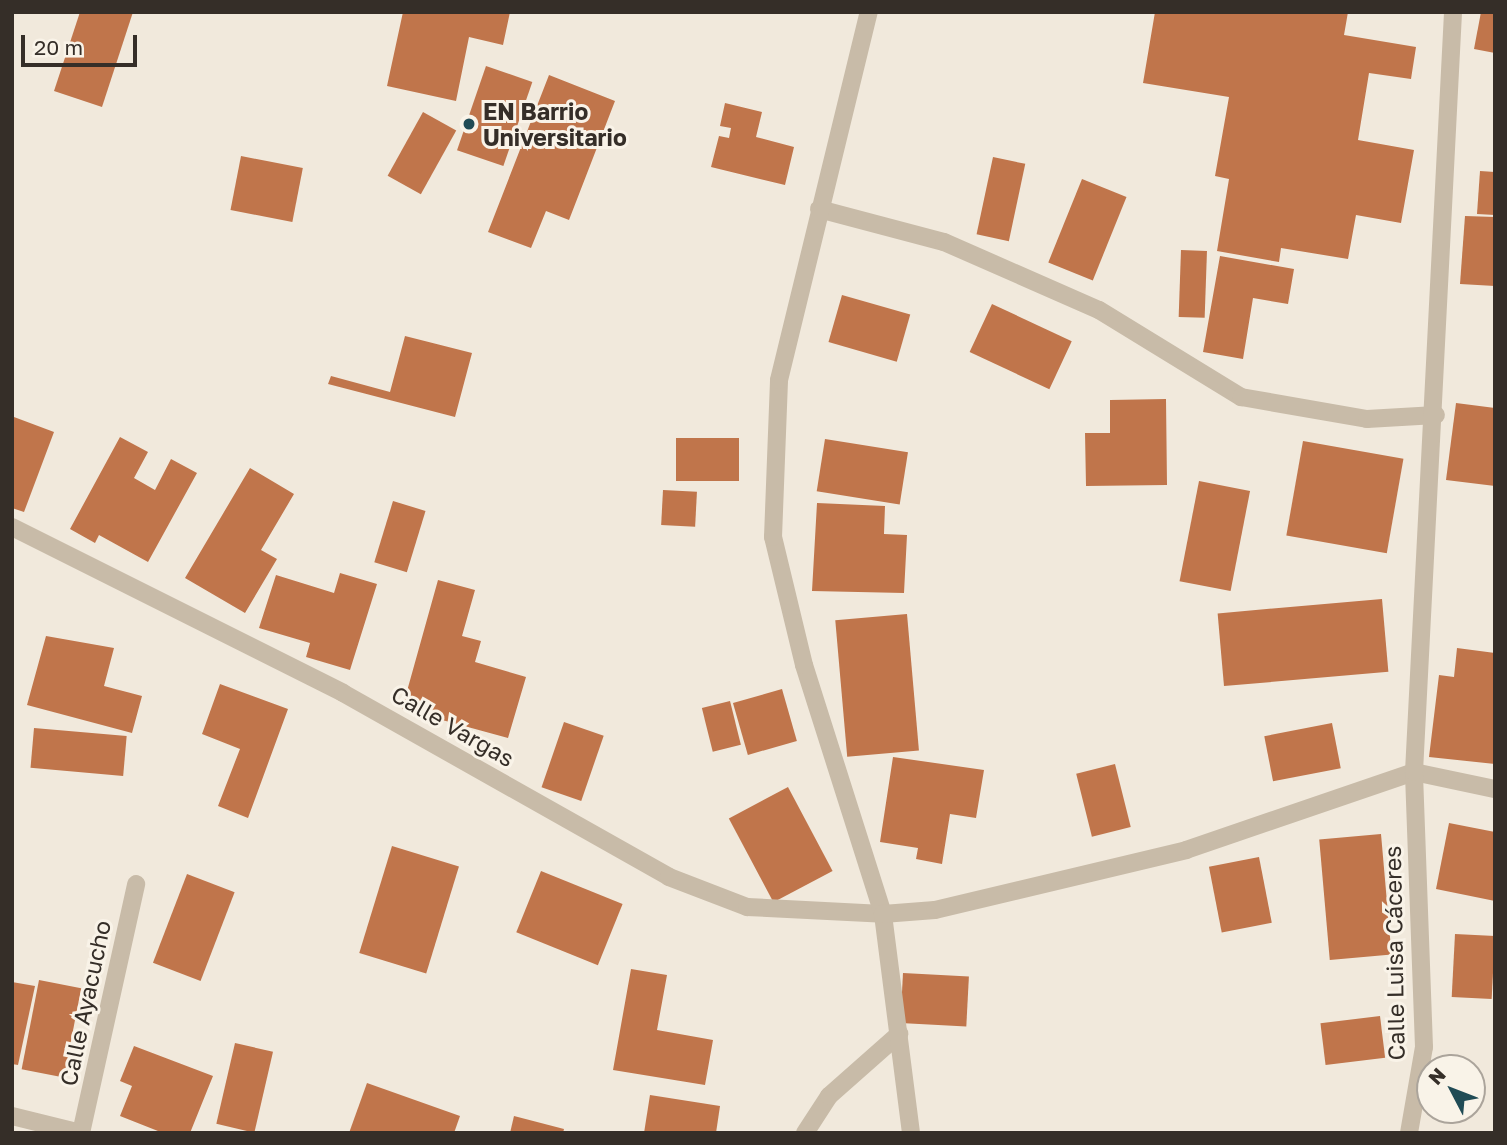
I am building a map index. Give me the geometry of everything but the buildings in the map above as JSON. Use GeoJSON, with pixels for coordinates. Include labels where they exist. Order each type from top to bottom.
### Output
{"type":"FeatureCollection","features":[{"type":"Feature","properties":{"kind":"street"},"geometry":{"type":"LineString","coordinates":[[869,12],[779,380],[773,537],[804,665],[883,914],[911,1133]]}},
{"type":"Feature","properties":{"kind":"street","name":"Calle Luisa Cáceres"},"geometry":{"type":"LineString","coordinates":[[1409,1133],[1424,1047],[1414,772],[1436,415],[1453,12]]}},
{"type":"Feature","properties":{"kind":"street"},"geometry":{"type":"LineString","coordinates":[[819,209],[944,242],[1100,310],[1241,397],[1367,419],[1436,415]]}},
{"type":"Feature","properties":{"kind":"street","name":"Calle Vargas"},"geometry":{"type":"LineString","coordinates":[[12,527],[343,692],[668,877],[747,907],[883,914],[935,910],[1186,850],[1414,772]]}},
{"type":"Feature","properties":{"kind":"street"},"geometry":{"type":"LineString","coordinates":[[1414,772],[1495,789]]}},
{"type":"Feature","properties":{"kind":"street","name":"Calle Ayacucho"},"geometry":{"type":"LineString","coordinates":[[81,1133],[136,884]]}},
{"type":"Feature","properties":{"kind":"street"},"geometry":{"type":"LineString","coordinates":[[805,1133],[830,1096],[899,1034]]}},
{"type":"Feature","properties":{"kind":"street"},"geometry":{"type":"LineString","coordinates":[[12,1116],[81,1133]]}},
{"type":"Feature","properties":{"kind":"place","name":"EN Barrio Universitario"},"geometry":{"type":"Point","coordinates":[469,124]}}]}
